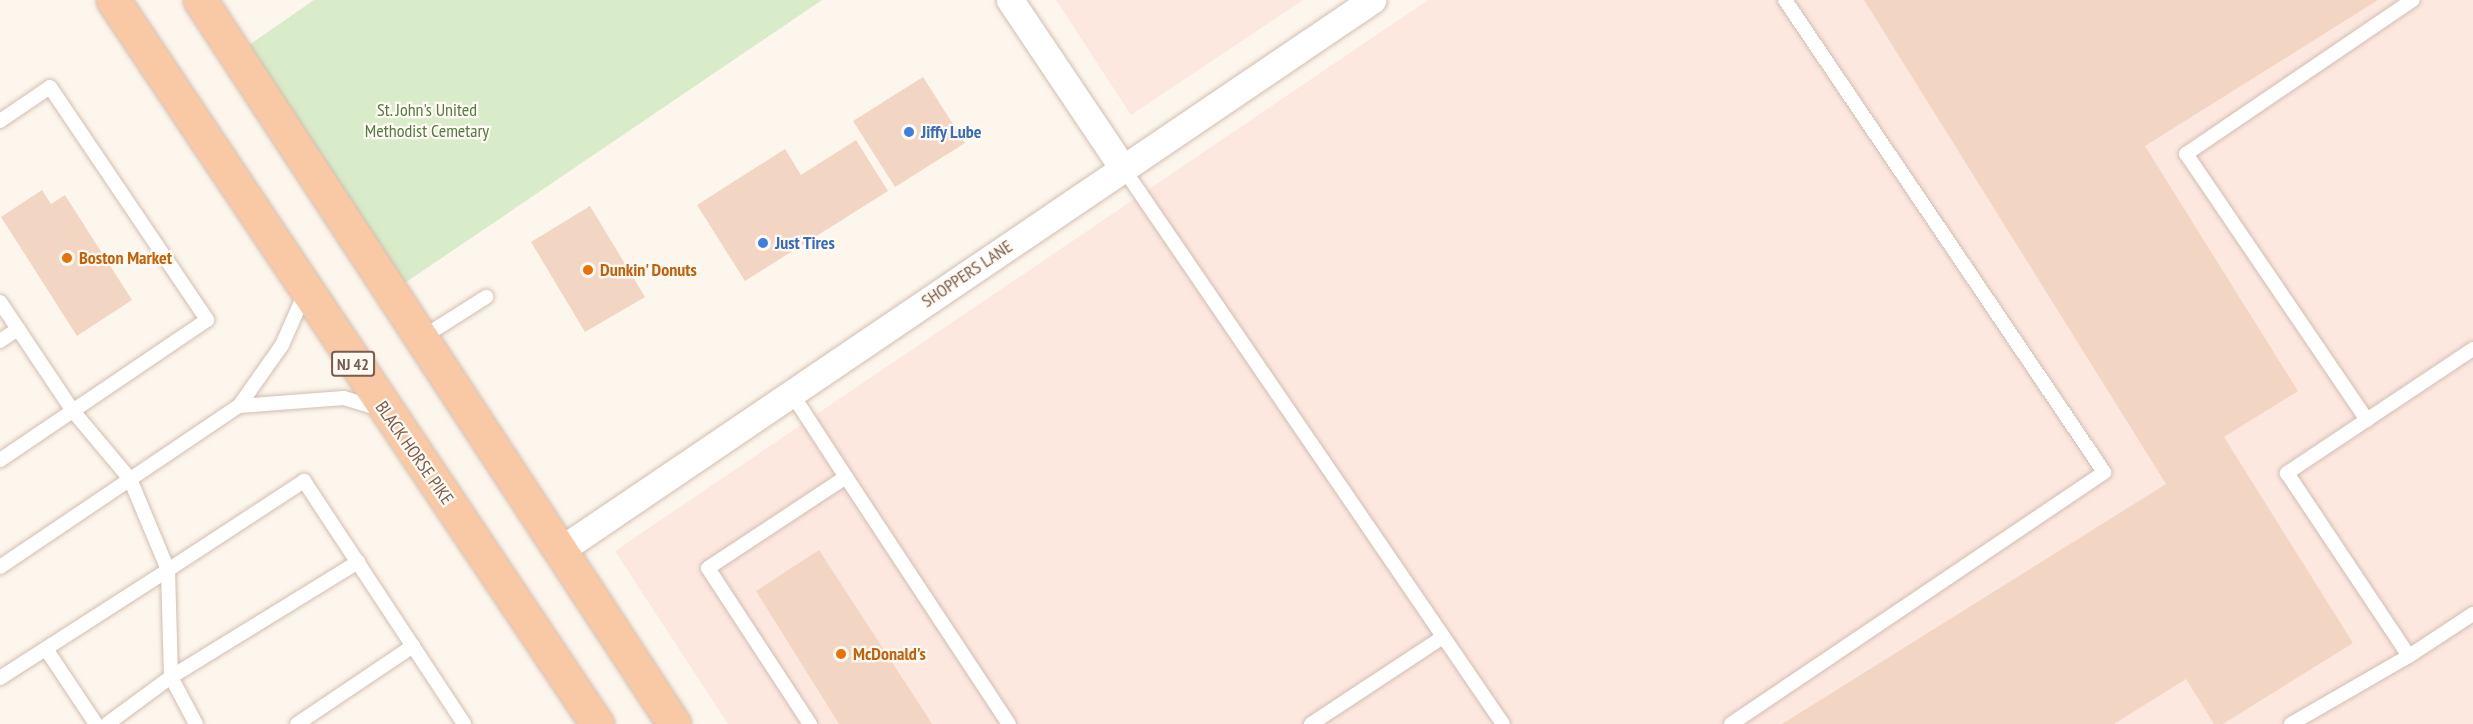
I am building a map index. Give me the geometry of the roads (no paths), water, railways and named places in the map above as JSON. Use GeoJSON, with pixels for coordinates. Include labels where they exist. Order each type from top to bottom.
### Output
{"type":"FeatureCollection","features":[{"type":"Feature","properties":{"kind":"highway","name":"BLACK HORSE PIKE"},"geometry":{"type":"LineString","coordinates":[[114,0],[305,293],[597,724]]}},
{"type":"Feature","properties":{"kind":"highway"},"geometry":{"type":"LineString","coordinates":[[200,0],[562,549],[674,724]]}},
{"type":"Feature","properties":{"kind":"street"},"geometry":{"type":"LineString","coordinates":[[1010,0],[1123,168]]}},
{"type":"Feature","properties":{"kind":"street","name":"SHOPPERS LANE"},"geometry":{"type":"LineString","coordinates":[[562,549],[1372,0]]}},
{"type":"Feature","properties":{"kind":"lane"},"geometry":{"type":"LineString","coordinates":[[1731,724],[2104,472],[1785,0]]}},
{"type":"Feature","properties":{"kind":"lane"},"geometry":{"type":"LineString","coordinates":[[2367,420],[2186,154],[2413,0]]}},
{"type":"Feature","properties":{"kind":"lane"},"geometry":{"type":"LineString","coordinates":[[0,121],[50,87],[207,320],[0,460]]}},
{"type":"Feature","properties":{"kind":"lane"},"geometry":{"type":"LineString","coordinates":[[1123,168],[1503,724]]}},
{"type":"Feature","properties":{"kind":"lane"},"geometry":{"type":"LineString","coordinates":[[0,567],[239,406],[282,345],[305,293]]}},
{"type":"Feature","properties":{"kind":"lane"},"geometry":{"type":"LineString","coordinates":[[423,338],[486,297]]}},
{"type":"Feature","properties":{"kind":"lane"},"geometry":{"type":"LineString","coordinates":[[0,302],[73,411],[130,479],[168,570],[171,677],[196,724]]}},
{"type":"Feature","properties":{"kind":"lane"},"geometry":{"type":"LineString","coordinates":[[0,341],[18,329]]}},
{"type":"Feature","properties":{"kind":"lane"},"geometry":{"type":"LineString","coordinates":[[2409,656],[2287,473],[2473,349]]}},
{"type":"Feature","properties":{"kind":"lane"},"geometry":{"type":"LineString","coordinates":[[792,394],[1009,724]]}},
{"type":"Feature","properties":{"kind":"lane"},"geometry":{"type":"LineString","coordinates":[[239,406],[344,398],[384,410]]}},
{"type":"Feature","properties":{"kind":"lane"},"geometry":{"type":"LineString","coordinates":[[810,724],[708,568],[846,477]]}},
{"type":"Feature","properties":{"kind":"lane"},"geometry":{"type":"LineString","coordinates":[[0,678],[304,481],[464,724]]}},
{"type":"Feature","properties":{"kind":"lane"},"geometry":{"type":"LineString","coordinates":[[107,724],[171,677],[357,562]]}},
{"type":"Feature","properties":{"kind":"lane"},"geometry":{"type":"LineString","coordinates":[[2291,724],[2409,656],[2473,614]]}},
{"type":"Feature","properties":{"kind":"lane"},"geometry":{"type":"LineString","coordinates":[[1311,724],[1443,637]]}},
{"type":"Feature","properties":{"kind":"lane"},"geometry":{"type":"LineString","coordinates":[[297,724],[413,646]]}},
{"type":"Feature","properties":{"kind":"lane"},"geometry":{"type":"LineString","coordinates":[[46,649],[96,724]]}},
{"type":"Feature","properties":{"kind":"place","name":"Jiffy Lube"},"geometry":{"type":"Point","coordinates":[909,132]}},
{"type":"Feature","properties":{"kind":"place","name":"Just Tires"},"geometry":{"type":"Point","coordinates":[763,243]}},
{"type":"Feature","properties":{"kind":"place","name":"Boston Market"},"geometry":{"type":"Point","coordinates":[67,258]}},
{"type":"Feature","properties":{"kind":"place","name":"Dunkin' Donuts"},"geometry":{"type":"Point","coordinates":[588,270]}},
{"type":"Feature","properties":{"kind":"place","name":"McDonald's"},"geometry":{"type":"Point","coordinates":[841,654]}},
{"type":"Feature","properties":{"kind":"park label","name":"St. John's United Methodist Cemetary"},"geometry":{"type":"Point","coordinates":[427,121]}}]}
